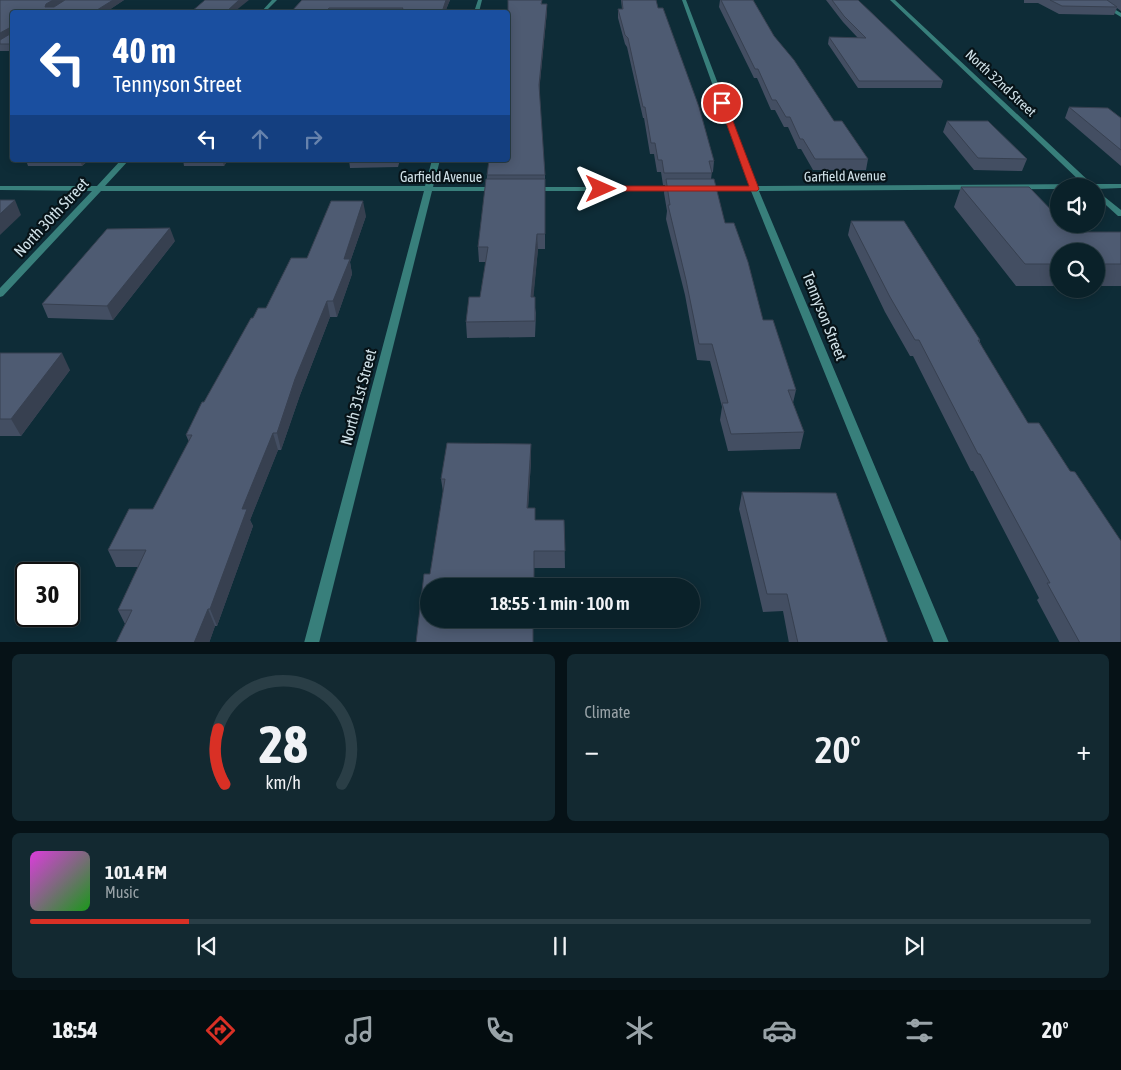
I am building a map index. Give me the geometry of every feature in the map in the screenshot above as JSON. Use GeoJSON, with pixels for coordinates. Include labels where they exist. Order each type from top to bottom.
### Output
{"type":"FeatureCollection","features":[{"type":"Feature","properties":{"kind":"street"},"geometry":{"type":"LineString","coordinates":[[265,10],[275,0]]}},
{"type":"Feature","properties":{"kind":"street","name":"Tennyson Street"},"geometry":{"type":"LineString","coordinates":[[684,0],[754,189],[942,642]]}},
{"type":"Feature","properties":{"kind":"street","name":"North 32nd Street"},"geometry":{"type":"LineString","coordinates":[[892,0],[1081,178]]}},
{"type":"Feature","properties":{"kind":"street"},"geometry":{"type":"LineString","coordinates":[[1095,0],[1121,15]]}},
{"type":"Feature","properties":{"kind":"street","name":"North 30th Street"},"geometry":{"type":"LineString","coordinates":[[0,294],[123,162]]}},
{"type":"Feature","properties":{"kind":"street","name":"North 31st Street"},"geometry":{"type":"LineString","coordinates":[[311,642],[435,162]]}},
{"type":"Feature","properties":{"kind":"street","name":"Garfield Avenue"},"geometry":{"type":"LineString","coordinates":[[695,189],[1050,186]]}},
{"type":"Feature","properties":{"kind":"street","name":"Garfield Avenue"},"geometry":{"type":"LineString","coordinates":[[1105,186],[1121,186]]}},
{"type":"Feature","properties":{"kind":"street","name":"Garfield Avenue"},"geometry":{"type":"LineString","coordinates":[[0,188],[507,189]]}},
{"type":"Feature","properties":{"kind":"street"},"geometry":{"type":"LineString","coordinates":[[517,189],[685,189]]}},
{"type":"Feature","properties":{"kind":"street"},"geometry":{"type":"LineString","coordinates":[[1105,200],[1121,214]]}},
{"type":"Feature","properties":{"kind":"building"},"geometry":{"type":"Polygon","coordinates":[[[0,0],[53,0],[46,4],[45,7],[54,7],[65,0],[113,0],[97,10],[10,10],[10,28],[0,33],[0,0]]]}},
{"type":"Feature","properties":{"kind":"building"},"geometry":{"type":"Polygon","coordinates":[[[205,0],[239,0],[228,10],[193,10],[205,0]]]}},
{"type":"Feature","properties":{"kind":"building"},"geometry":{"type":"Polygon","coordinates":[[[302,0],[446,0],[443,10],[329,8],[328,10],[293,10],[302,0]]]}},
{"type":"Feature","properties":{"kind":"building"},"geometry":{"type":"Polygon","coordinates":[[[508,0],[542,0],[541,4],[547,4],[539,85],[545,175],[487,175],[489,162],[510,162],[510,10],[508,10],[508,0]]]}},
{"type":"Feature","properties":{"kind":"building"},"geometry":{"type":"Polygon","coordinates":[[[622,0],[656,0],[658,8],[663,8],[699,107],[714,161],[709,161],[712,173],[664,173],[662,160],[658,160],[655,143],[651,143],[645,107],[643,107],[628,38],[625,35],[618,9],[623,9],[622,0]]]}},
{"type":"Feature","properties":{"kind":"building"},"geometry":{"type":"Polygon","coordinates":[[[721,0],[753,0],[774,36],[794,60],[834,121],[842,121],[868,159],[815,159],[803,139],[800,139],[790,117],[786,117],[776,100],[772,100],[758,69],[755,69],[721,0]]]}},
{"type":"Feature","properties":{"kind":"building"},"geometry":{"type":"Polygon","coordinates":[[[832,0],[858,0],[943,81],[859,81],[829,37],[866,38],[844,16],[832,0]]]}},
{"type":"Feature","properties":{"kind":"building"},"geometry":{"type":"Polygon","coordinates":[[[1050,0],[1107,0],[1117,7],[1062,6],[1050,0]]]}},
{"type":"Feature","properties":{"kind":"building"},"geometry":{"type":"Polygon","coordinates":[[[10,34],[10,44],[0,44],[0,40],[10,34]]]}},
{"type":"Feature","properties":{"kind":"building"},"geometry":{"type":"Polygon","coordinates":[[[1069,107],[1108,108],[1121,118],[1121,150],[1069,107]]]}},
{"type":"Feature","properties":{"kind":"building"},"geometry":{"type":"Polygon","coordinates":[[[947,121],[988,121],[1027,159],[978,158],[947,121]]]}},
{"type":"Feature","properties":{"kind":"building"},"geometry":{"type":"Polygon","coordinates":[[[486,179],[545,179],[545,234],[537,234],[531,297],[535,297],[535,321],[466,322],[469,297],[480,297],[488,247],[478,247],[486,179]]]}},
{"type":"Feature","properties":{"kind":"building"},"geometry":{"type":"Polygon","coordinates":[[[666,179],[714,179],[725,223],[734,223],[748,262],[763,320],[773,320],[796,390],[788,390],[804,432],[731,434],[722,403],[728,403],[712,344],[699,344],[668,205],[670,205],[666,179]]]}},
{"type":"Feature","properties":{"kind":"building"},"geometry":{"type":"Polygon","coordinates":[[[961,187],[1029,187],[1050,209],[1050,233],[1121,232],[1121,264],[1105,264],[1105,243],[1050,243],[1050,264],[1025,264],[961,187]]]}},
{"type":"Feature","properties":{"kind":"building"},"geometry":{"type":"Polygon","coordinates":[[[0,200],[15,200],[0,214],[0,200]]]}},
{"type":"Feature","properties":{"kind":"building"},"geometry":{"type":"Polygon","coordinates":[[[331,201],[363,201],[344,259],[350,259],[333,301],[327,301],[295,379],[277,433],[273,433],[242,509],[247,509],[210,609],[208,609],[194,642],[116,642],[132,610],[118,610],[146,550],[108,550],[129,509],[153,509],[192,435],[186,435],[202,402],[204,402],[251,318],[253,318],[258,308],[266,308],[291,258],[307,258],[331,201]]]}},
{"type":"Feature","properties":{"kind":"building"},"geometry":{"type":"Polygon","coordinates":[[[851,221],[904,221],[980,340],[978,340],[1028,423],[1039,423],[1070,471],[1075,472],[1121,541],[1121,642],[1079,642],[1047,583],[1050,583],[980,454],[978,454],[919,340],[915,340],[890,297],[851,221]]]}},
{"type":"Feature","properties":{"kind":"building"},"geometry":{"type":"Polygon","coordinates":[[[170,228],[107,306],[42,304],[107,229],[170,228]]]}},
{"type":"Feature","properties":{"kind":"building"},"geometry":{"type":"Polygon","coordinates":[[[0,353],[62,353],[11,419],[0,419],[0,353]]]}},
{"type":"Feature","properties":{"kind":"building"},"geometry":{"type":"Polygon","coordinates":[[[447,443],[531,444],[527,508],[535,508],[535,520],[564,520],[565,551],[534,551],[534,578],[424,578],[424,574],[430,574],[445,479],[441,479],[447,443]]]}},
{"type":"Feature","properties":{"kind":"building"},"geometry":{"type":"Polygon","coordinates":[[[742,492],[836,493],[888,642],[798,642],[787,594],[767,594],[742,492]]]}},
{"type":"Feature","properties":{"kind":"building"},"geometry":{"type":"Polygon","coordinates":[[[420,608],[420,628],[533,628],[533,642],[416,642],[420,608]]]}},
{"type":"Feature","properties":{"kind":"route"},"geometry":{"type":"LineString","coordinates":[[601,189],[754,189],[722,103]]}}]}
